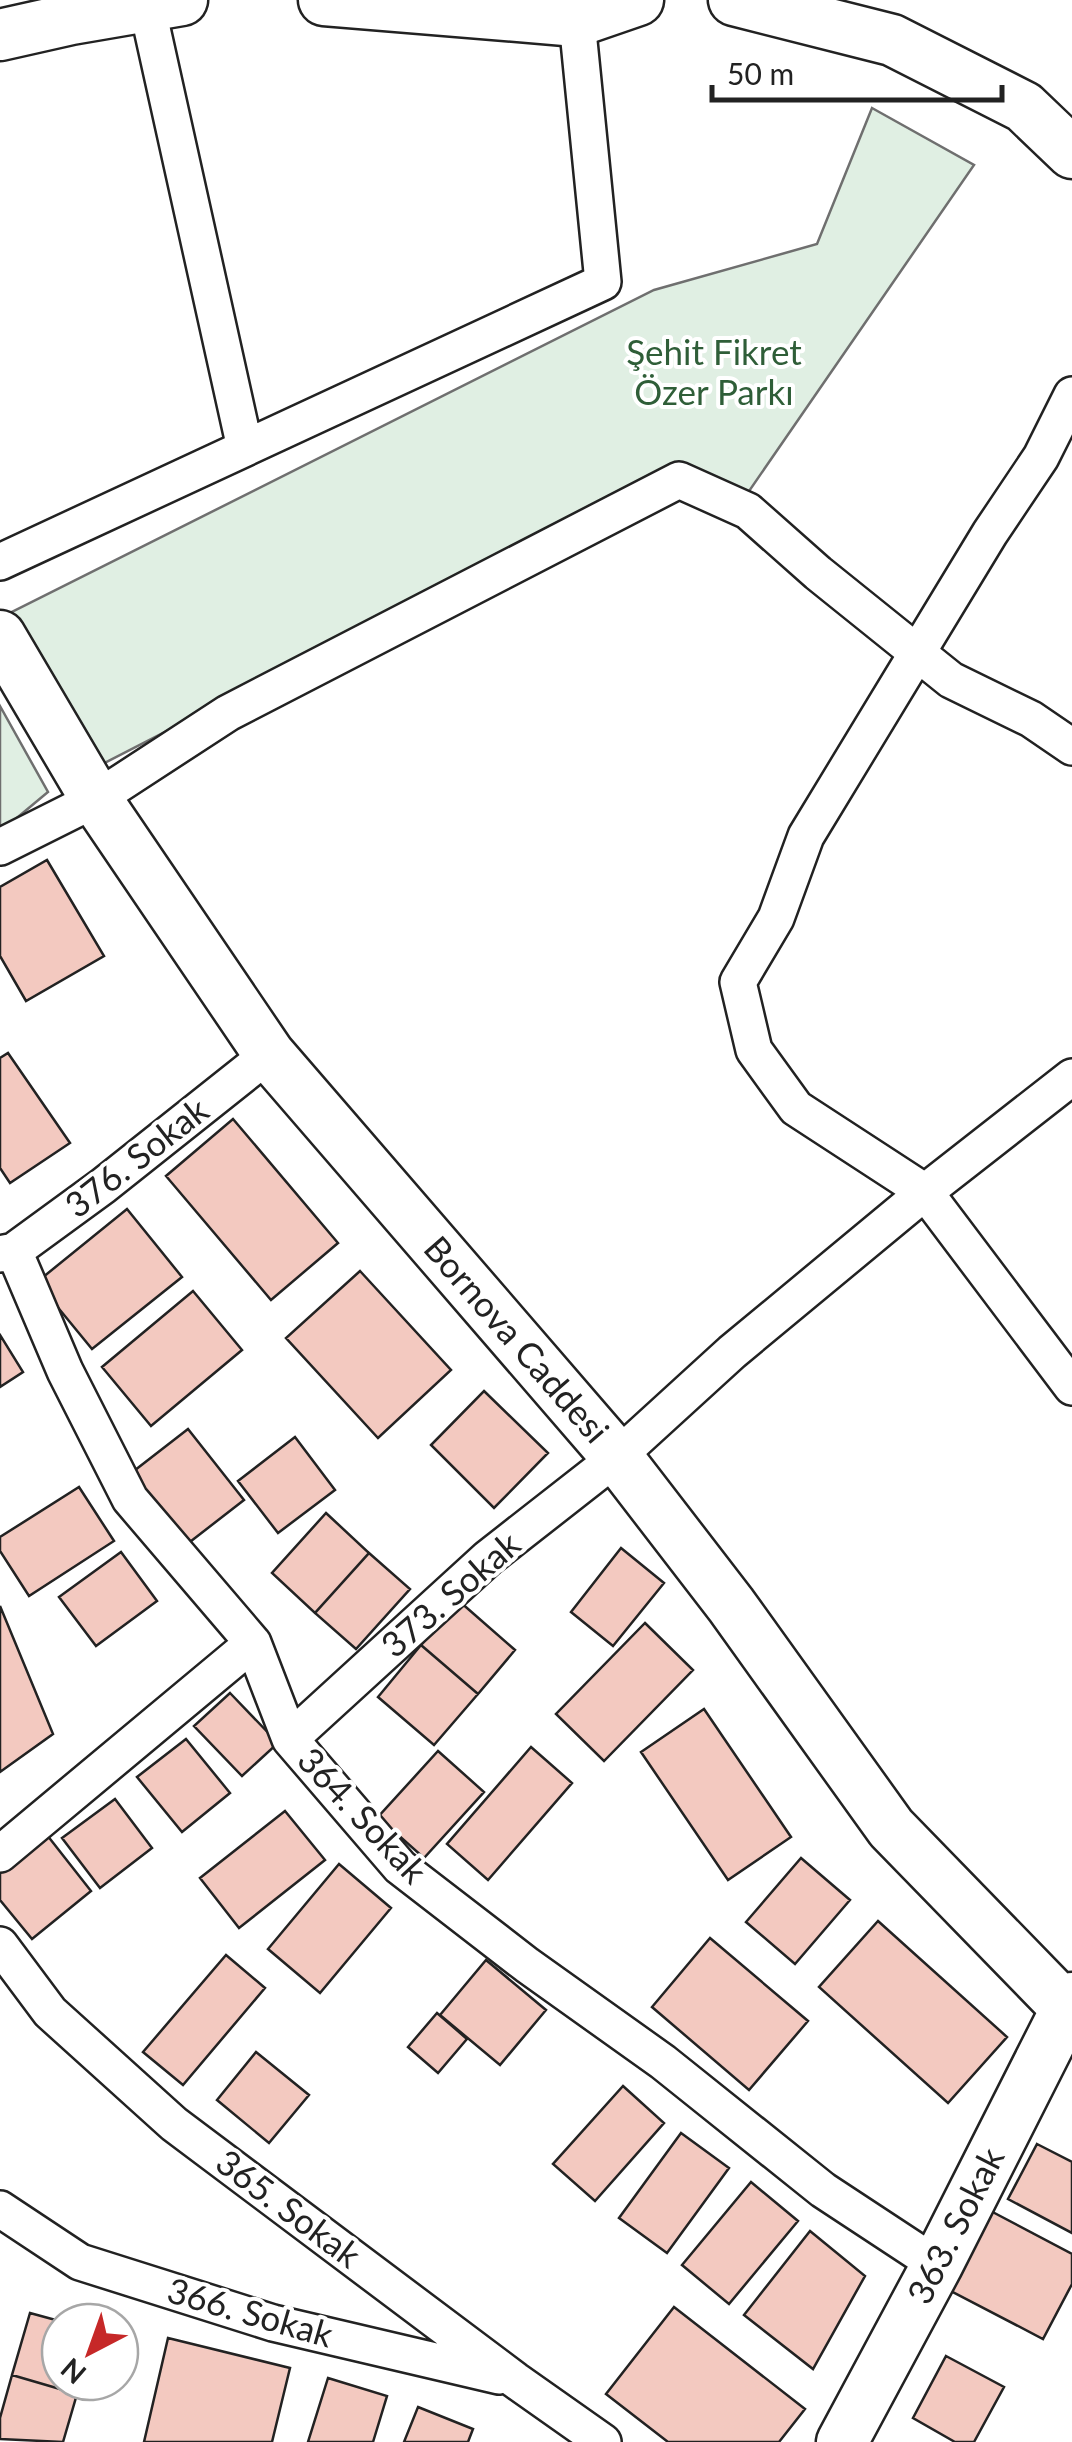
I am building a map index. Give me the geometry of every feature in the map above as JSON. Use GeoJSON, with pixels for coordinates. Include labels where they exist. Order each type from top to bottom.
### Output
{"type":"FeatureCollection","features":[{"type":"Feature","properties":{"kind":"street"},"geometry":{"type":"LineString","coordinates":[[324,0],[478,16],[577,21],[638,0]]}},
{"type":"Feature","properties":{"kind":"street"},"geometry":{"type":"LineString","coordinates":[[734,0],[892,40],[1024,107],[1072,152]]}},
{"type":"Feature","properties":{"kind":"street"},"geometry":{"type":"LineString","coordinates":[[0,35],[164,3],[245,448]]}},
{"type":"Feature","properties":{"kind":"street"},"geometry":{"type":"LineString","coordinates":[[0,562],[603,282],[577,21]]}},
{"type":"Feature","properties":{"kind":"street"},"geometry":{"type":"LineString","coordinates":[[1072,395],[1041,457],[990,533],[806,836],[776,918],[738,982],[754,1050],[796,1108],[925,1192],[1072,1387]]}},
{"type":"Feature","properties":{"kind":"street"},"geometry":{"type":"LineString","coordinates":[[0,847],[96,799],[228,713],[679,480],[748,511],[951,680],[1031,720],[1072,747]]}},
{"type":"Feature","properties":{"kind":"street","name":"Bornova Caddesi"},"geometry":{"type":"LineString","coordinates":[[0,636],[96,799],[269,1054],[618,1456],[891,1828],[1070,2007]]}},
{"type":"Feature","properties":{"kind":"street","name":"376. Sokak"},"geometry":{"type":"LineString","coordinates":[[7,1253],[104,1186],[269,1054]]}},
{"type":"Feature","properties":{"kind":"street","name":"373. Sokak"},"geometry":{"type":"LineString","coordinates":[[290,1739],[488,1558],[618,1456],[732,1352],[925,1192],[1072,1077]]}},
{"type":"Feature","properties":{"kind":"street","name":"364. Sokak"},"geometry":{"type":"LineString","coordinates":[[7,1253],[130,1499],[254,1644],[290,1739],[400,1866],[663,2062],[823,2190],[937,2265]]}},
{"type":"Feature","properties":{"kind":"street"},"geometry":{"type":"LineString","coordinates":[[0,1854],[254,1644]]}},
{"type":"Feature","properties":{"kind":"street","name":"365. Sokak"},"geometry":{"type":"LineString","coordinates":[[0,1946],[50,2012],[174,2124],[603,2442]]}},
{"type":"Feature","properties":{"kind":"street","name":"363. Sokak"},"geometry":{"type":"LineString","coordinates":[[842,2442],[1070,2007]]}},
{"type":"Feature","properties":{"kind":"street","name":"366. Sokak"},"geometry":{"type":"LineString","coordinates":[[0,2209],[80,2262],[273,2323],[515,2380]]}},
{"type":"Feature","properties":{"kind":"green space","name":"Şehit Fikret Özer Parkı"},"geometry":{"type":"Polygon","coordinates":[[[872,108],[974,165],[736,510],[682,466],[87,772],[0,618],[654,290],[817,244],[872,108]]]}},
{"type":"Feature","properties":{"kind":"green space"},"geometry":{"type":"Polygon","coordinates":[[[0,706],[48,792],[0,832],[0,706]]]}},
{"type":"Feature","properties":{"kind":"building"},"geometry":{"type":"Polygon","coordinates":[[[47,860],[104,956],[26,1001],[0,956],[0,887],[47,860]]]}},
{"type":"Feature","properties":{"kind":"building"},"geometry":{"type":"Polygon","coordinates":[[[8,1053],[70,1143],[10,1183],[0,1168],[0,1058],[8,1053]]]}},
{"type":"Feature","properties":{"kind":"building"},"geometry":{"type":"Polygon","coordinates":[[[233,1119],[338,1243],[271,1300],[166,1176],[233,1119]]]}},
{"type":"Feature","properties":{"kind":"building"},"geometry":{"type":"Polygon","coordinates":[[[127,1209],[182,1277],[92,1349],[37,1282],[127,1209]]]}},
{"type":"Feature","properties":{"kind":"building"},"geometry":{"type":"Polygon","coordinates":[[[360,1271],[451,1370],[378,1438],[286,1338],[360,1271]]]}},
{"type":"Feature","properties":{"kind":"building"},"geometry":{"type":"Polygon","coordinates":[[[193,1291],[242,1350],[151,1426],[102,1367],[193,1291]]]}},
{"type":"Feature","properties":{"kind":"building"},"geometry":{"type":"Polygon","coordinates":[[[0,1335],[23,1372],[0,1387],[0,1335]]]}},
{"type":"Feature","properties":{"kind":"building"},"geometry":{"type":"Polygon","coordinates":[[[484,1391],[548,1453],[494,1508],[431,1445],[484,1391]]]}},
{"type":"Feature","properties":{"kind":"building"},"geometry":{"type":"Polygon","coordinates":[[[188,1429],[244,1500],[186,1545],[130,1474],[188,1429]]]}},
{"type":"Feature","properties":{"kind":"building"},"geometry":{"type":"Polygon","coordinates":[[[295,1437],[335,1490],[278,1533],[238,1481],[295,1437]]]}},
{"type":"Feature","properties":{"kind":"building"},"geometry":{"type":"Polygon","coordinates":[[[79,1487],[114,1541],[29,1596],[0,1551],[0,1537],[79,1487]]]}},
{"type":"Feature","properties":{"kind":"building"},"geometry":{"type":"Polygon","coordinates":[[[326,1513],[369,1553],[315,1613],[272,1573],[326,1513]]]}},
{"type":"Feature","properties":{"kind":"building"},"geometry":{"type":"Polygon","coordinates":[[[621,1548],[664,1583],[613,1646],[571,1612],[621,1548]]]}},
{"type":"Feature","properties":{"kind":"building"},"geometry":{"type":"Polygon","coordinates":[[[121,1552],[157,1601],[96,1646],[59,1597],[121,1552]]]}},
{"type":"Feature","properties":{"kind":"building"},"geometry":{"type":"Polygon","coordinates":[[[369,1553],[410,1589],[356,1649],[315,1613],[369,1553]]]}},
{"type":"Feature","properties":{"kind":"building"},"geometry":{"type":"Polygon","coordinates":[[[459,1601],[515,1650],[478,1694],[421,1645],[459,1601]]]}},
{"type":"Feature","properties":{"kind":"building"},"geometry":{"type":"Polygon","coordinates":[[[0,1606],[53,1734],[0,1772],[0,1606]]]}},
{"type":"Feature","properties":{"kind":"building"},"geometry":{"type":"Polygon","coordinates":[[[645,1623],[693,1670],[604,1761],[556,1714],[645,1623]]]}},
{"type":"Feature","properties":{"kind":"building"},"geometry":{"type":"Polygon","coordinates":[[[421,1645],[478,1694],[434,1745],[378,1697],[421,1645]]]}},
{"type":"Feature","properties":{"kind":"building"},"geometry":{"type":"Polygon","coordinates":[[[230,1693],[278,1743],[242,1776],[194,1726],[230,1693]]]}},
{"type":"Feature","properties":{"kind":"building"},"geometry":{"type":"Polygon","coordinates":[[[704,1709],[791,1837],[728,1880],[641,1752],[704,1709]]]}},
{"type":"Feature","properties":{"kind":"building"},"geometry":{"type":"Polygon","coordinates":[[[186,1739],[230,1793],[182,1832],[137,1777],[186,1739]]]}},
{"type":"Feature","properties":{"kind":"building"},"geometry":{"type":"Polygon","coordinates":[[[531,1747],[572,1783],[488,1880],[447,1844],[531,1747]]]}},
{"type":"Feature","properties":{"kind":"building"},"geometry":{"type":"Polygon","coordinates":[[[438,1751],[484,1792],[424,1858],[378,1817],[438,1751]]]}},
{"type":"Feature","properties":{"kind":"building"},"geometry":{"type":"Polygon","coordinates":[[[115,1799],[152,1848],[100,1888],[62,1838],[115,1799]]]}},
{"type":"Feature","properties":{"kind":"building"},"geometry":{"type":"Polygon","coordinates":[[[285,1811],[325,1860],[239,1928],[200,1878],[285,1811]]]}},
{"type":"Feature","properties":{"kind":"building"},"geometry":{"type":"Polygon","coordinates":[[[47,1835],[91,1891],[32,1939],[0,1900],[0,1873],[47,1835]]]}},
{"type":"Feature","properties":{"kind":"building"},"geometry":{"type":"Polygon","coordinates":[[[801,1858],[850,1900],[795,1964],[746,1922],[801,1858]]]}},
{"type":"Feature","properties":{"kind":"building"},"geometry":{"type":"Polygon","coordinates":[[[339,1864],[391,1908],[320,1993],[268,1949],[339,1864]]]}},
{"type":"Feature","properties":{"kind":"building"},"geometry":{"type":"Polygon","coordinates":[[[878,1921],[1007,2037],[948,2103],[819,1987],[878,1921]]]}},
{"type":"Feature","properties":{"kind":"building"},"geometry":{"type":"Polygon","coordinates":[[[710,1938],[808,2021],[749,2090],[652,2007],[710,1938]]]}},
{"type":"Feature","properties":{"kind":"building"},"geometry":{"type":"Polygon","coordinates":[[[226,1955],[265,1988],[183,2085],[143,2052],[226,1955]]]}},
{"type":"Feature","properties":{"kind":"building"},"geometry":{"type":"Polygon","coordinates":[[[486,1960],[546,2010],[500,2065],[440,2015],[486,1960]]]}},
{"type":"Feature","properties":{"kind":"building"},"geometry":{"type":"Polygon","coordinates":[[[437,2013],[467,2039],[438,2073],[408,2047],[437,2013]]]}},
{"type":"Feature","properties":{"kind":"building"},"geometry":{"type":"Polygon","coordinates":[[[256,2052],[309,2095],[269,2143],[217,2100],[256,2052]]]}},
{"type":"Feature","properties":{"kind":"building"},"geometry":{"type":"Polygon","coordinates":[[[623,2086],[664,2123],[595,2201],[553,2164],[623,2086]]]}},
{"type":"Feature","properties":{"kind":"building"},"geometry":{"type":"Polygon","coordinates":[[[681,2133],[729,2168],[667,2253],[619,2218],[681,2133]]]}},
{"type":"Feature","properties":{"kind":"building"},"geometry":{"type":"Polygon","coordinates":[[[1037,2144],[1072,2162],[1072,2233],[1008,2199],[1037,2144]]]}},
{"type":"Feature","properties":{"kind":"building"},"geometry":{"type":"Polygon","coordinates":[[[751,2182],[798,2221],[729,2304],[682,2265],[751,2182]]]}},
{"type":"Feature","properties":{"kind":"building"},"geometry":{"type":"Polygon","coordinates":[[[985,2208],[1072,2254],[1072,2284],[1043,2339],[943,2287],[985,2208]]]}},
{"type":"Feature","properties":{"kind":"building"},"geometry":{"type":"Polygon","coordinates":[[[810,2231],[865,2276],[813,2369],[744,2315],[810,2231]]]}},
{"type":"Feature","properties":{"kind":"building"},"geometry":{"type":"Polygon","coordinates":[[[674,2307],[805,2409],[779,2442],[668,2442],[606,2394],[674,2307]]]}},
{"type":"Feature","properties":{"kind":"building"},"geometry":{"type":"Polygon","coordinates":[[[30,2313],[40,2316],[40,2383],[12,2375],[30,2313]]]}},
{"type":"Feature","properties":{"kind":"building"},"geometry":{"type":"Polygon","coordinates":[[[168,2338],[290,2368],[272,2442],[144,2442],[168,2338]]]}},
{"type":"Feature","properties":{"kind":"building"},"geometry":{"type":"Polygon","coordinates":[[[946,2356],[1004,2387],[974,2442],[955,2442],[913,2418],[946,2356]]]}},
{"type":"Feature","properties":{"kind":"building"},"geometry":{"type":"Polygon","coordinates":[[[12,2375],[40,2383],[40,2402],[75,2402],[63,2442],[0,2439],[0,2418],[12,2375]]]}},
{"type":"Feature","properties":{"kind":"building"},"geometry":{"type":"Polygon","coordinates":[[[328,2378],[387,2396],[373,2442],[308,2442],[328,2378]]]}},
{"type":"Feature","properties":{"kind":"building"},"geometry":{"type":"Polygon","coordinates":[[[418,2407],[473,2429],[468,2442],[404,2442],[418,2407]]]}}]}
